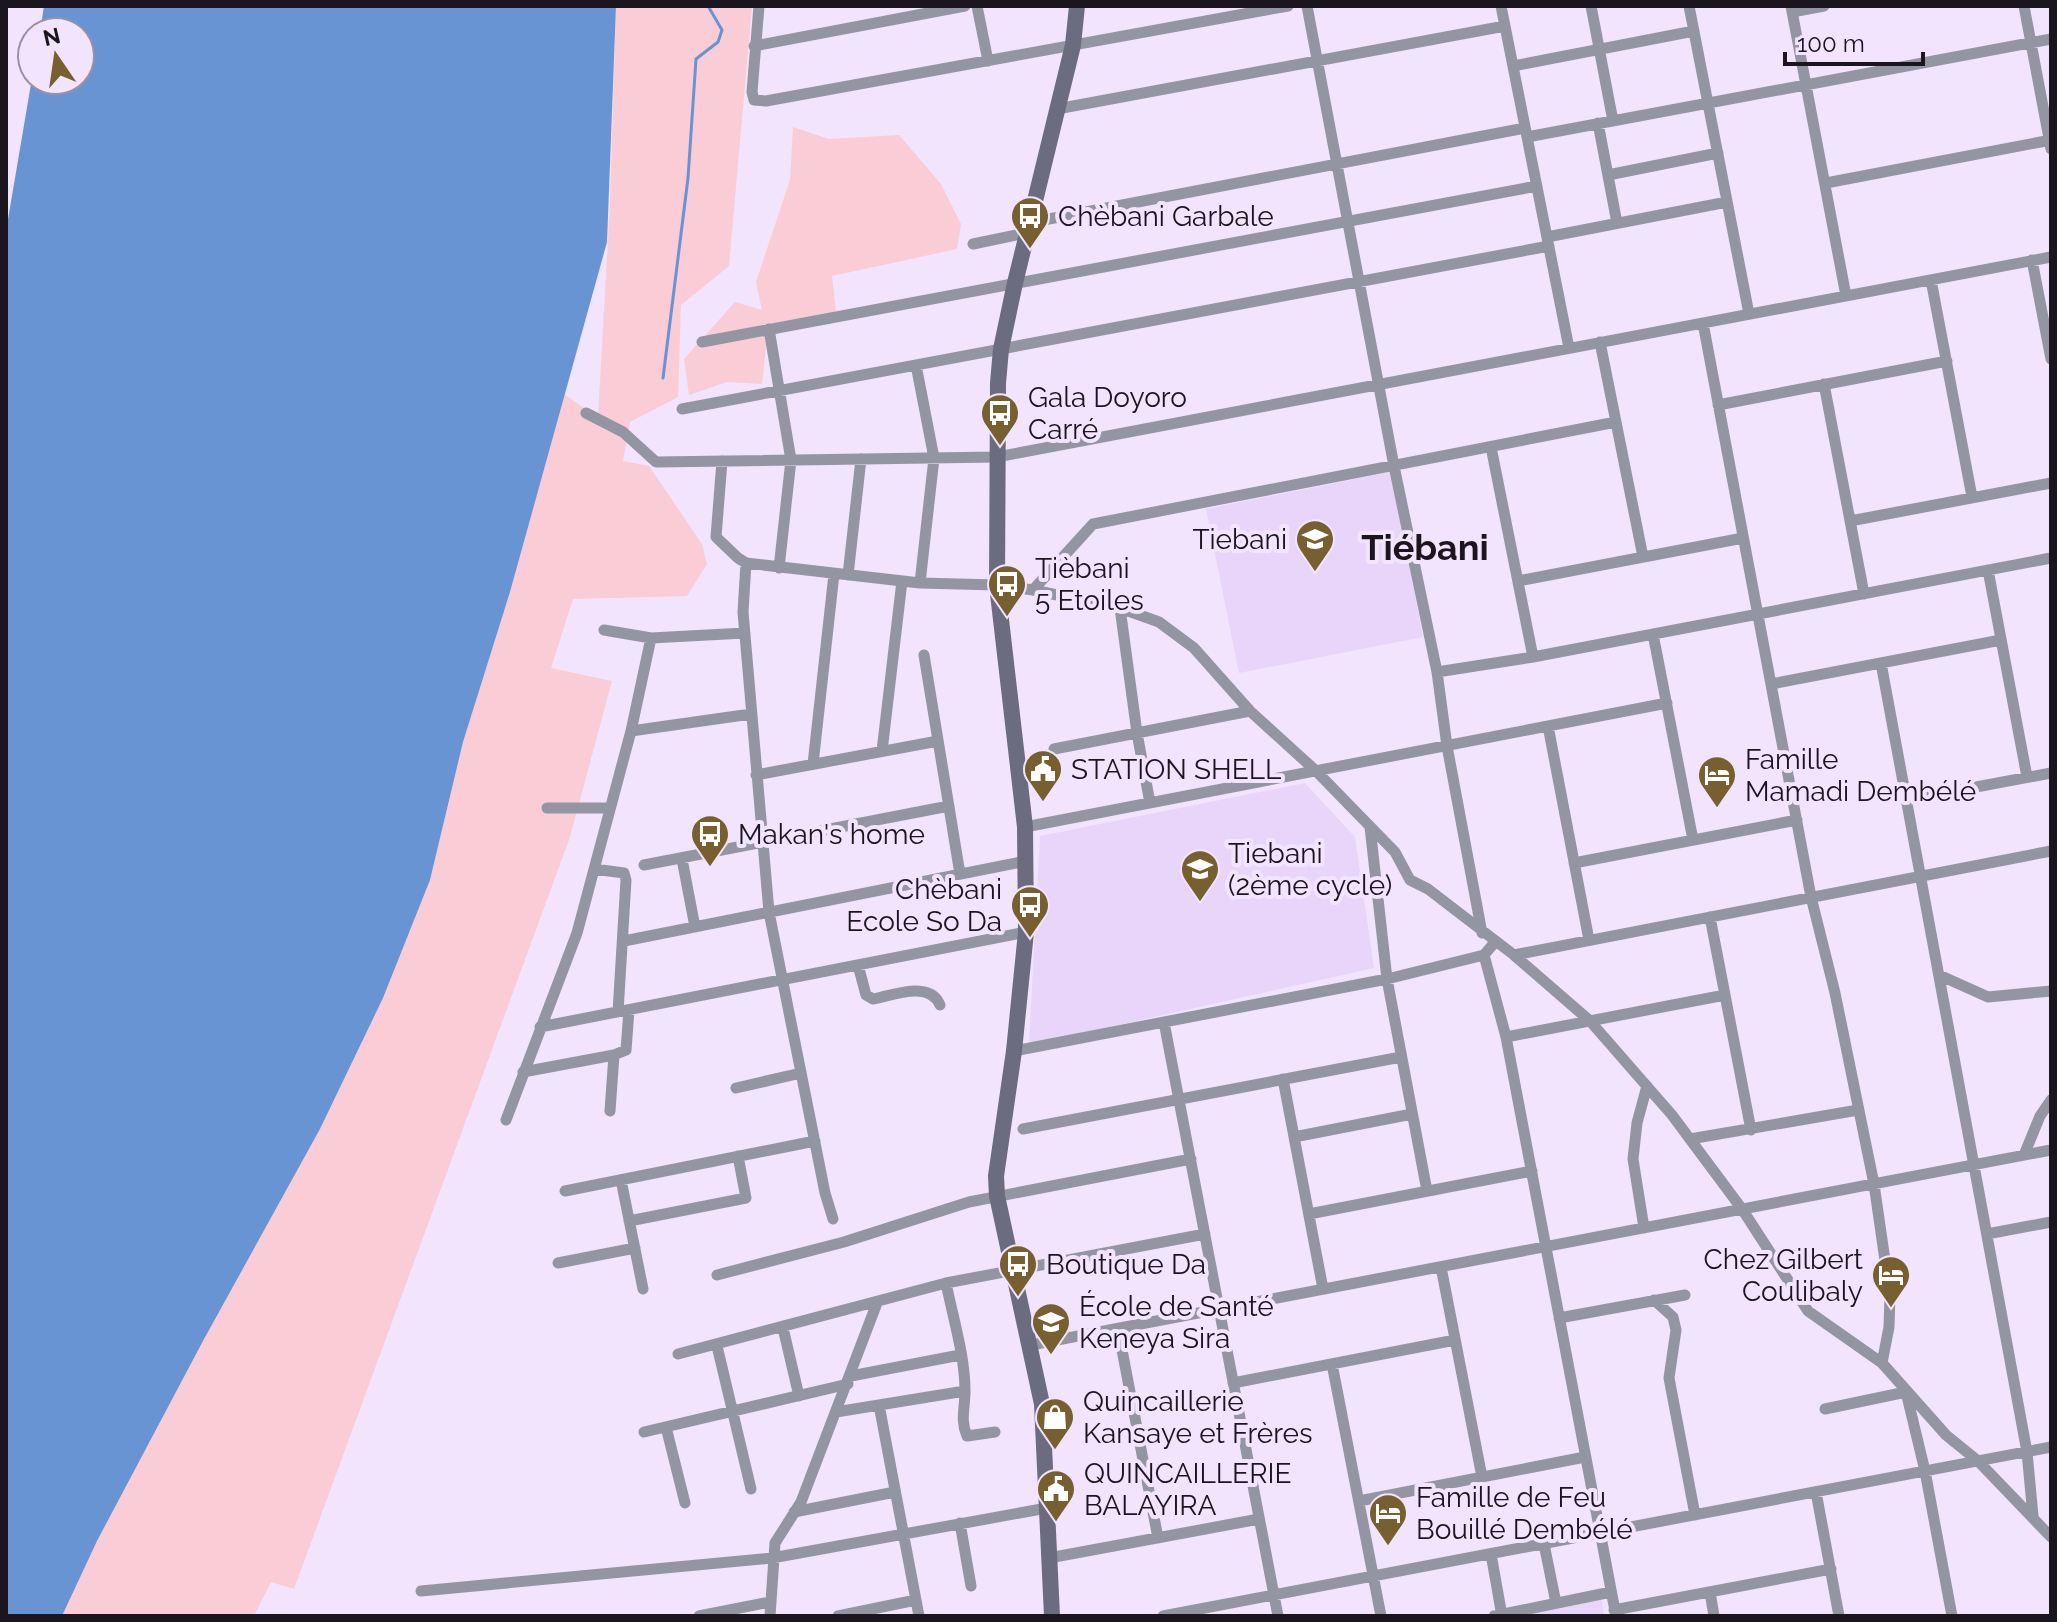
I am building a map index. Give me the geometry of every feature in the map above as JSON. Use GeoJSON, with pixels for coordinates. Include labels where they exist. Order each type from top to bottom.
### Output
{"type":"FeatureCollection","features":[{"type":"Feature","properties":{"kind":"main road"},"geometry":{"type":"LineString","coordinates":[[1052,1616],[1042,1404],[997,1196],[997,1157],[1014,1051],[1026,932],[1026,861],[1025,827],[997,585],[997,457],[1001,349],[1027,228],[1073,45],[1077,6]]}},
{"type":"Feature","properties":{"kind":"street"},"geometry":{"type":"LineString","coordinates":[[759,6],[754,46],[754,100],[766,101],[1288,6]]}},
{"type":"Feature","properties":{"kind":"street"},"geometry":{"type":"LineString","coordinates":[[754,46],[965,6]]}},
{"type":"Feature","properties":{"kind":"street"},"geometry":{"type":"LineString","coordinates":[[977,6],[988,61]]}},
{"type":"Feature","properties":{"kind":"street"},"geometry":{"type":"LineString","coordinates":[[1307,6],[1394,466],[1437,672],[1447,746],[1482,933]]}},
{"type":"Feature","properties":{"kind":"street"},"geometry":{"type":"LineString","coordinates":[[1501,6],[1569,348]]}},
{"type":"Feature","properties":{"kind":"street"},"geometry":{"type":"LineString","coordinates":[[1591,6],[1613,121]]}},
{"type":"Feature","properties":{"kind":"street"},"geometry":{"type":"LineString","coordinates":[[1689,6],[1749,314]]}},
{"type":"Feature","properties":{"kind":"street"},"geometry":{"type":"LineString","coordinates":[[1824,6],[1791,9],[1846,296]]}},
{"type":"Feature","properties":{"kind":"street"},"geometry":{"type":"LineString","coordinates":[[1826,183],[2050,143],[2024,6]]}},
{"type":"Feature","properties":{"kind":"street"},"geometry":{"type":"LineString","coordinates":[[1057,109],[1505,26]]}},
{"type":"Feature","properties":{"kind":"street"},"geometry":{"type":"LineString","coordinates":[[1513,66],[1694,31]]}},
{"type":"Feature","properties":{"kind":"street"},"geometry":{"type":"LineString","coordinates":[[973,244],[1027,228],[1337,164],[1526,132],[1613,121],[2051,39]]}},
{"type":"Feature","properties":{"kind":"street"},"geometry":{"type":"LineString","coordinates":[[1598,123],[1617,223]]}},
{"type":"Feature","properties":{"kind":"street"},"geometry":{"type":"LineString","coordinates":[[1608,175],[1718,153]]}},
{"type":"Feature","properties":{"kind":"street"},"geometry":{"type":"LineString","coordinates":[[702,342],[1537,186]]}},
{"type":"Feature","properties":{"kind":"street"},"geometry":{"type":"LineString","coordinates":[[682,409],[1359,281],[1548,241],[1617,223],[1727,202]]}},
{"type":"Feature","properties":{"kind":"street"},"geometry":{"type":"LineString","coordinates":[[586,413],[623,432],[656,462],[997,457],[2051,257]]}},
{"type":"Feature","properties":{"kind":"street"},"geometry":{"type":"LineString","coordinates":[[2032,260],[2051,359]]}},
{"type":"Feature","properties":{"kind":"street"},"geometry":{"type":"LineString","coordinates":[[1931,280],[1972,497]]}},
{"type":"Feature","properties":{"kind":"street"},"geometry":{"type":"LineString","coordinates":[[1703,323],[1811,897],[1835,993],[1874,1184],[1890,1295],[1889,1327],[1882,1363]]}},
{"type":"Feature","properties":{"kind":"street"},"geometry":{"type":"LineString","coordinates":[[769,329],[791,460],[779,568]]}},
{"type":"Feature","properties":{"kind":"street"},"geometry":{"type":"LineString","coordinates":[[1600,342],[1643,557]]}},
{"type":"Feature","properties":{"kind":"street"},"geometry":{"type":"LineString","coordinates":[[1718,405],[1947,361]]}},
{"type":"Feature","properties":{"kind":"street"},"geometry":{"type":"LineString","coordinates":[[916,365],[934,458],[920,583]]}},
{"type":"Feature","properties":{"kind":"street"},"geometry":{"type":"LineString","coordinates":[[1824,384],[1864,594]]}},
{"type":"Feature","properties":{"kind":"street"},"geometry":{"type":"LineString","coordinates":[[1033,590],[1093,524],[1616,422]]}},
{"type":"Feature","properties":{"kind":"street"},"geometry":{"type":"LineString","coordinates":[[1491,447],[1533,657]]}},
{"type":"Feature","properties":{"kind":"street"},"geometry":{"type":"LineString","coordinates":[[848,575],[861,459]]}},
{"type":"Feature","properties":{"kind":"street"},"geometry":{"type":"LineString","coordinates":[[722,461],[716,537],[746,563],[920,583],[997,585],[1033,590],[1120,608],[1159,622],[1194,648],[1250,711],[1316,771],[1395,852],[1410,880],[1428,889],[1514,955],[1590,1021],[1690,1139],[1742,1209],[1808,1311],[1882,1363],[1946,1435],[2046,1525],[2051,1537]]}},
{"type":"Feature","properties":{"kind":"street"},"geometry":{"type":"LineString","coordinates":[[1850,521],[2051,483]]}},
{"type":"Feature","properties":{"kind":"street"},"geometry":{"type":"LineString","coordinates":[[1518,581],[1743,538]]}},
{"type":"Feature","properties":{"kind":"street"},"geometry":{"type":"LineString","coordinates":[[1437,672],[1533,657],[2051,558]]}},
{"type":"Feature","properties":{"kind":"street"},"geometry":{"type":"LineString","coordinates":[[746,563],[745,633],[769,912],[825,1193],[833,1219]]}},
{"type":"Feature","properties":{"kind":"street"},"geometry":{"type":"LineString","coordinates":[[1988,570],[2027,777]]}},
{"type":"Feature","properties":{"kind":"street"},"geometry":{"type":"LineString","coordinates":[[813,764],[834,574]]}},
{"type":"Feature","properties":{"kind":"street"},"geometry":{"type":"LineString","coordinates":[[882,751],[902,581]]}},
{"type":"Feature","properties":{"kind":"street"},"geometry":{"type":"LineString","coordinates":[[1120,608],[1150,803]]}},
{"type":"Feature","properties":{"kind":"street"},"geometry":{"type":"LineString","coordinates":[[604,630],[651,638],[745,633]]}},
{"type":"Feature","properties":{"kind":"street"},"geometry":{"type":"LineString","coordinates":[[1653,634],[1693,840]]}},
{"type":"Feature","properties":{"kind":"street"},"geometry":{"type":"LineString","coordinates":[[506,1120],[577,933],[631,731],[651,638]]}},
{"type":"Feature","properties":{"kind":"street"},"geometry":{"type":"LineString","coordinates":[[1771,684],[2001,640]]}},
{"type":"Feature","properties":{"kind":"street"},"geometry":{"type":"LineString","coordinates":[[924,655],[960,874]]}},
{"type":"Feature","properties":{"kind":"street"},"geometry":{"type":"LineString","coordinates":[[1881,663],[2027,1452],[2033,1516]]}},
{"type":"Feature","properties":{"kind":"street"},"geometry":{"type":"LineString","coordinates":[[1025,827],[1667,703]]}},
{"type":"Feature","properties":{"kind":"street"},"geometry":{"type":"LineString","coordinates":[[1054,749],[1250,711]]}},
{"type":"Feature","properties":{"kind":"street"},"geometry":{"type":"LineString","coordinates":[[631,731],[751,714]]}},
{"type":"Feature","properties":{"kind":"street"},"geometry":{"type":"LineString","coordinates":[[1548,726],[1589,940]]}},
{"type":"Feature","properties":{"kind":"street"},"geometry":{"type":"LineString","coordinates":[[756,775],[938,741]]}},
{"type":"Feature","properties":{"kind":"street"},"geometry":{"type":"LineString","coordinates":[[1907,800],[2051,773]]}},
{"type":"Feature","properties":{"kind":"street"},"geometry":{"type":"LineString","coordinates":[[644,865],[949,806]]}},
{"type":"Feature","properties":{"kind":"street"},"geometry":{"type":"LineString","coordinates":[[547,808],[610,808]]}},
{"type":"Feature","properties":{"kind":"street"},"geometry":{"type":"LineString","coordinates":[[1574,863],[1797,820]]}},
{"type":"Feature","properties":{"kind":"street"},"geometry":{"type":"LineString","coordinates":[[1370,827],[1387,979],[1427,1191]]}},
{"type":"Feature","properties":{"kind":"street"},"geometry":{"type":"LineString","coordinates":[[1514,955],[2051,851]]}},
{"type":"Feature","properties":{"kind":"street"},"geometry":{"type":"LineString","coordinates":[[682,859],[695,927]]}},
{"type":"Feature","properties":{"kind":"street"},"geometry":{"type":"LineString","coordinates":[[624,941],[1026,861]]}},
{"type":"Feature","properties":{"kind":"street"},"geometry":{"type":"LineString","coordinates":[[523,1072],[626,1050],[626,880],[624,873],[594,869]]}},
{"type":"Feature","properties":{"kind":"street"},"geometry":{"type":"LineString","coordinates":[[1710,917],[1751,1130]]}},
{"type":"Feature","properties":{"kind":"street"},"geometry":{"type":"LineString","coordinates":[[540,1027],[1026,932]]}},
{"type":"Feature","properties":{"kind":"street"},"geometry":{"type":"LineString","coordinates":[[1014,1051],[1387,979],[1484,955],[1495,942]]}},
{"type":"Feature","properties":{"kind":"street"},"geometry":{"type":"LineString","coordinates":[[1484,955],[1506,1037],[1615,1613],[1831,1569]]}},
{"type":"Feature","properties":{"kind":"street"},"geometry":{"type":"LineString","coordinates":[[858,965],[866,995],[873,999],[923,990],[936,997],[940,1005]]}},
{"type":"Feature","properties":{"kind":"street"},"geometry":{"type":"LineString","coordinates":[[1939,975],[1988,997],[2051,991]]}},
{"type":"Feature","properties":{"kind":"street"},"geometry":{"type":"LineString","coordinates":[[1506,1037],[1725,995]]}},
{"type":"Feature","properties":{"kind":"street"},"geometry":{"type":"LineString","coordinates":[[1164,1022],[1278,1616]]}},
{"type":"Feature","properties":{"kind":"street"},"geometry":{"type":"LineString","coordinates":[[610,1111],[614,1055]]}},
{"type":"Feature","properties":{"kind":"street"},"geometry":{"type":"LineString","coordinates":[[1023,1129],[1401,1057]]}},
{"type":"Feature","properties":{"kind":"street"},"geometry":{"type":"LineString","coordinates":[[736,1088],[801,1073]]}},
{"type":"Feature","properties":{"kind":"street"},"geometry":{"type":"LineString","coordinates":[[1283,1079],[1323,1289]]}},
{"type":"Feature","properties":{"kind":"street"},"geometry":{"type":"LineString","coordinates":[[1644,1228],[1633,1159],[1637,1123],[1647,1086]]}},
{"type":"Feature","properties":{"kind":"street"},"geometry":{"type":"LineString","coordinates":[[2024,1155],[2040,1116],[2051,1100]]}},
{"type":"Feature","properties":{"kind":"street"},"geometry":{"type":"LineString","coordinates":[[1690,1139],[1858,1110]]}},
{"type":"Feature","properties":{"kind":"street"},"geometry":{"type":"LineString","coordinates":[[1294,1137],[1412,1114]]}},
{"type":"Feature","properties":{"kind":"street"},"geometry":{"type":"LineString","coordinates":[[565,1191],[815,1141]]}},
{"type":"Feature","properties":{"kind":"street"},"geometry":{"type":"LineString","coordinates":[[1031,1345],[2051,1150]]}},
{"type":"Feature","properties":{"kind":"street"},"geometry":{"type":"LineString","coordinates":[[629,1221],[746,1198],[738,1156]]}},
{"type":"Feature","properties":{"kind":"street"},"geometry":{"type":"LineString","coordinates":[[717,1275],[844,1242],[919,1216],[997,1196],[1191,1159]]}},
{"type":"Feature","properties":{"kind":"street"},"geometry":{"type":"LineString","coordinates":[[1309,1214],[1532,1171]]}},
{"type":"Feature","properties":{"kind":"street"},"geometry":{"type":"LineString","coordinates":[[621,1180],[643,1289]]}},
{"type":"Feature","properties":{"kind":"street"},"geometry":{"type":"LineString","coordinates":[[1987,1234],[2051,1222]]}},
{"type":"Feature","properties":{"kind":"street"},"geometry":{"type":"LineString","coordinates":[[678,1354],[946,1283],[1205,1234]]}},
{"type":"Feature","properties":{"kind":"street"},"geometry":{"type":"LineString","coordinates":[[558,1263],[635,1248]]}},
{"type":"Feature","properties":{"kind":"street"},"geometry":{"type":"LineString","coordinates":[[1441,1267],[1482,1477]]}},
{"type":"Feature","properties":{"kind":"street"},"geometry":{"type":"LineString","coordinates":[[946,1283],[965,1391],[962,1420],[967,1436],[995,1432]]}},
{"type":"Feature","properties":{"kind":"street"},"geometry":{"type":"LineString","coordinates":[[1559,1318],[1685,1295]]}},
{"type":"Feature","properties":{"kind":"street"},"geometry":{"type":"LineString","coordinates":[[1654,1300],[1673,1317],[1676,1330],[1669,1378],[1695,1515]]}},
{"type":"Feature","properties":{"kind":"street"},"geometry":{"type":"LineString","coordinates":[[770,1616],[775,1543],[801,1502],[877,1303]]}},
{"type":"Feature","properties":{"kind":"street"},"geometry":{"type":"LineString","coordinates":[[783,1328],[799,1396]]}},
{"type":"Feature","properties":{"kind":"street"},"geometry":{"type":"LineString","coordinates":[[1118,1329],[1158,1538]]}},
{"type":"Feature","properties":{"kind":"street"},"geometry":{"type":"LineString","coordinates":[[1233,1383],[1455,1340]]}},
{"type":"Feature","properties":{"kind":"street"},"geometry":{"type":"LineString","coordinates":[[717,1346],[751,1489]]}},
{"type":"Feature","properties":{"kind":"street"},"geometry":{"type":"LineString","coordinates":[[644,1432],[960,1355]]}},
{"type":"Feature","properties":{"kind":"street"},"geometry":{"type":"LineString","coordinates":[[1332,1364],[1381,1616]]}},
{"type":"Feature","properties":{"kind":"street"},"geometry":{"type":"LineString","coordinates":[[836,1412],[965,1391]]}},
{"type":"Feature","properties":{"kind":"street"},"geometry":{"type":"LineString","coordinates":[[1825,1409],[1906,1392]]}},
{"type":"Feature","properties":{"kind":"street"},"geometry":{"type":"LineString","coordinates":[[1906,1392],[1925,1471],[1952,1616]]}},
{"type":"Feature","properties":{"kind":"street"},"geometry":{"type":"LineString","coordinates":[[879,1405],[919,1616]]}},
{"type":"Feature","properties":{"kind":"street"},"geometry":{"type":"LineString","coordinates":[[666,1427],[685,1503]]}},
{"type":"Feature","properties":{"kind":"street"},"geometry":{"type":"LineString","coordinates":[[1163,1616],[2051,1447]]}},
{"type":"Feature","properties":{"kind":"street"},"geometry":{"type":"LineString","coordinates":[[1359,1501],[1585,1457]]}},
{"type":"Feature","properties":{"kind":"street"},"geometry":{"type":"LineString","coordinates":[[794,1512],[895,1492]]}},
{"type":"Feature","properties":{"kind":"street"},"geometry":{"type":"LineString","coordinates":[[1816,1492],[1839,1616]]}},
{"type":"Feature","properties":{"kind":"street"},"geometry":{"type":"LineString","coordinates":[[421,1591],[772,1558],[1047,1508]]}},
{"type":"Feature","properties":{"kind":"street"},"geometry":{"type":"LineString","coordinates":[[1049,1558],[1259,1519]]}},
{"type":"Feature","properties":{"kind":"street"},"geometry":{"type":"LineString","coordinates":[[960,1523],[971,1586]]}},
{"type":"Feature","properties":{"kind":"street"},"geometry":{"type":"LineString","coordinates":[[1544,1544],[1556,1603]]}},
{"type":"Feature","properties":{"kind":"street"},"geometry":{"type":"LineString","coordinates":[[1491,1554],[1499,1616],[1611,1592]]}},
{"type":"Feature","properties":{"kind":"street"},"geometry":{"type":"LineString","coordinates":[[1710,1592],[1714,1616]]}},
{"type":"Feature","properties":{"kind":"street"},"geometry":{"type":"LineString","coordinates":[[838,1616],[916,1600]]}},
{"type":"Feature","properties":{"kind":"street"},"geometry":{"type":"LineString","coordinates":[[699,1616],[770,1602]]}},
{"type":"Feature","properties":{"kind":"shaded area"},"geometry":{"type":"Polygon","coordinates":[[[616,6],[752,6],[729,266],[681,305],[678,397],[630,422],[623,461],[649,466],[702,544],[707,564],[687,596],[573,599],[551,668],[612,681],[570,837],[294,1589],[271,1582],[254,1616],[62,1616],[97,1541],[320,1129],[383,998],[430,880],[463,742],[510,592],[564,394],[598,418],[610,204],[616,6]]]}},
{"type":"Feature","properties":{"kind":"shaded area"},"geometry":{"type":"Polygon","coordinates":[[[793,127],[829,139],[899,135],[941,184],[961,224],[957,249],[832,276],[836,311],[767,338],[762,384],[727,382],[689,395],[684,359],[735,302],[762,310],[756,282],[790,180],[793,127]]]}},
{"type":"Feature","properties":{"kind":"shaded area","name":"Tiebani"},"geometry":{"type":"Polygon","coordinates":[[[1391,472],[1423,637],[1239,673],[1206,509],[1391,472]]]}},
{"type":"Feature","properties":{"kind":"shaded area","name":"Tiebani (2ème cycle)"},"geometry":{"type":"Polygon","coordinates":[[[1305,783],[1355,837],[1374,968],[1029,1045],[1040,836],[1305,783]]]}},
{"type":"Feature","properties":{"kind":"shaded area"},"geometry":{"type":"Polygon","coordinates":[[[1601,1599],[1604,1616],[1511,1616],[1601,1599]]]}},
{"type":"Feature","properties":{"kind":"water"},"geometry":{"type":"Polygon","coordinates":[[[44,6],[616,6],[607,242],[510,592],[463,742],[430,880],[383,998],[320,1129],[97,1541],[62,1616],[6,1616],[6,231],[29,96],[96,96],[96,16],[42,16],[44,6]]]}},
{"type":"Feature","properties":{"kind":"waterway"},"geometry":{"type":"LineString","coordinates":[[663,378],[688,178],[696,59],[718,42],[722,30],[708,6]]}},
{"type":"Feature","properties":{"kind":"place","name":"Chèbani Garbale"},"geometry":{"type":"Point","coordinates":[1030,250]}},
{"type":"Feature","properties":{"kind":"place","name":"Gala Doyoro Carré"},"geometry":{"type":"Point","coordinates":[1000,447]}},
{"type":"Feature","properties":{"kind":"place","name":"Tiebani"},"geometry":{"type":"Point","coordinates":[1315,573]}},
{"type":"Feature","properties":{"kind":"place","name":"Tièbani 5 Etoiles"},"geometry":{"type":"Point","coordinates":[1007,618]}},
{"type":"Feature","properties":{"kind":"place","name":"STATION SHELL"},"geometry":{"type":"Point","coordinates":[1043,803]}},
{"type":"Feature","properties":{"kind":"place","name":"Famille Mamadi Dembélé"},"geometry":{"type":"Point","coordinates":[1717,809]}},
{"type":"Feature","properties":{"kind":"place","name":"Makan's home"},"geometry":{"type":"Point","coordinates":[710,868]}},
{"type":"Feature","properties":{"kind":"place","name":"Tiebani (2ème cycle)"},"geometry":{"type":"Point","coordinates":[1200,903]}},
{"type":"Feature","properties":{"kind":"place","name":"Chèbani Ecole So Da"},"geometry":{"type":"Point","coordinates":[1030,939]}},
{"type":"Feature","properties":{"kind":"place","name":"Boutique Da"},"geometry":{"type":"Point","coordinates":[1018,1298]}},
{"type":"Feature","properties":{"kind":"place","name":"Chez Gilbert Coulibaly"},"geometry":{"type":"Point","coordinates":[1891,1309]}},
{"type":"Feature","properties":{"kind":"place","name":"École de Santé Keneya Sira"},"geometry":{"type":"Point","coordinates":[1051,1356]}},
{"type":"Feature","properties":{"kind":"place","name":"Quincaillerie Kansaye et Frères"},"geometry":{"type":"Point","coordinates":[1055,1451]}},
{"type":"Feature","properties":{"kind":"place","name":"QUINCAILLERIE BALAYIRA"},"geometry":{"type":"Point","coordinates":[1056,1523]}},
{"type":"Feature","properties":{"kind":"place","name":"Famille de Feu Bouillé Dembélé"},"geometry":{"type":"Point","coordinates":[1388,1547]}},
{"type":"Feature","properties":{"kind":"district","name":"Tiébani"},"geometry":{"type":"Point","coordinates":[1425,547]}}]}
